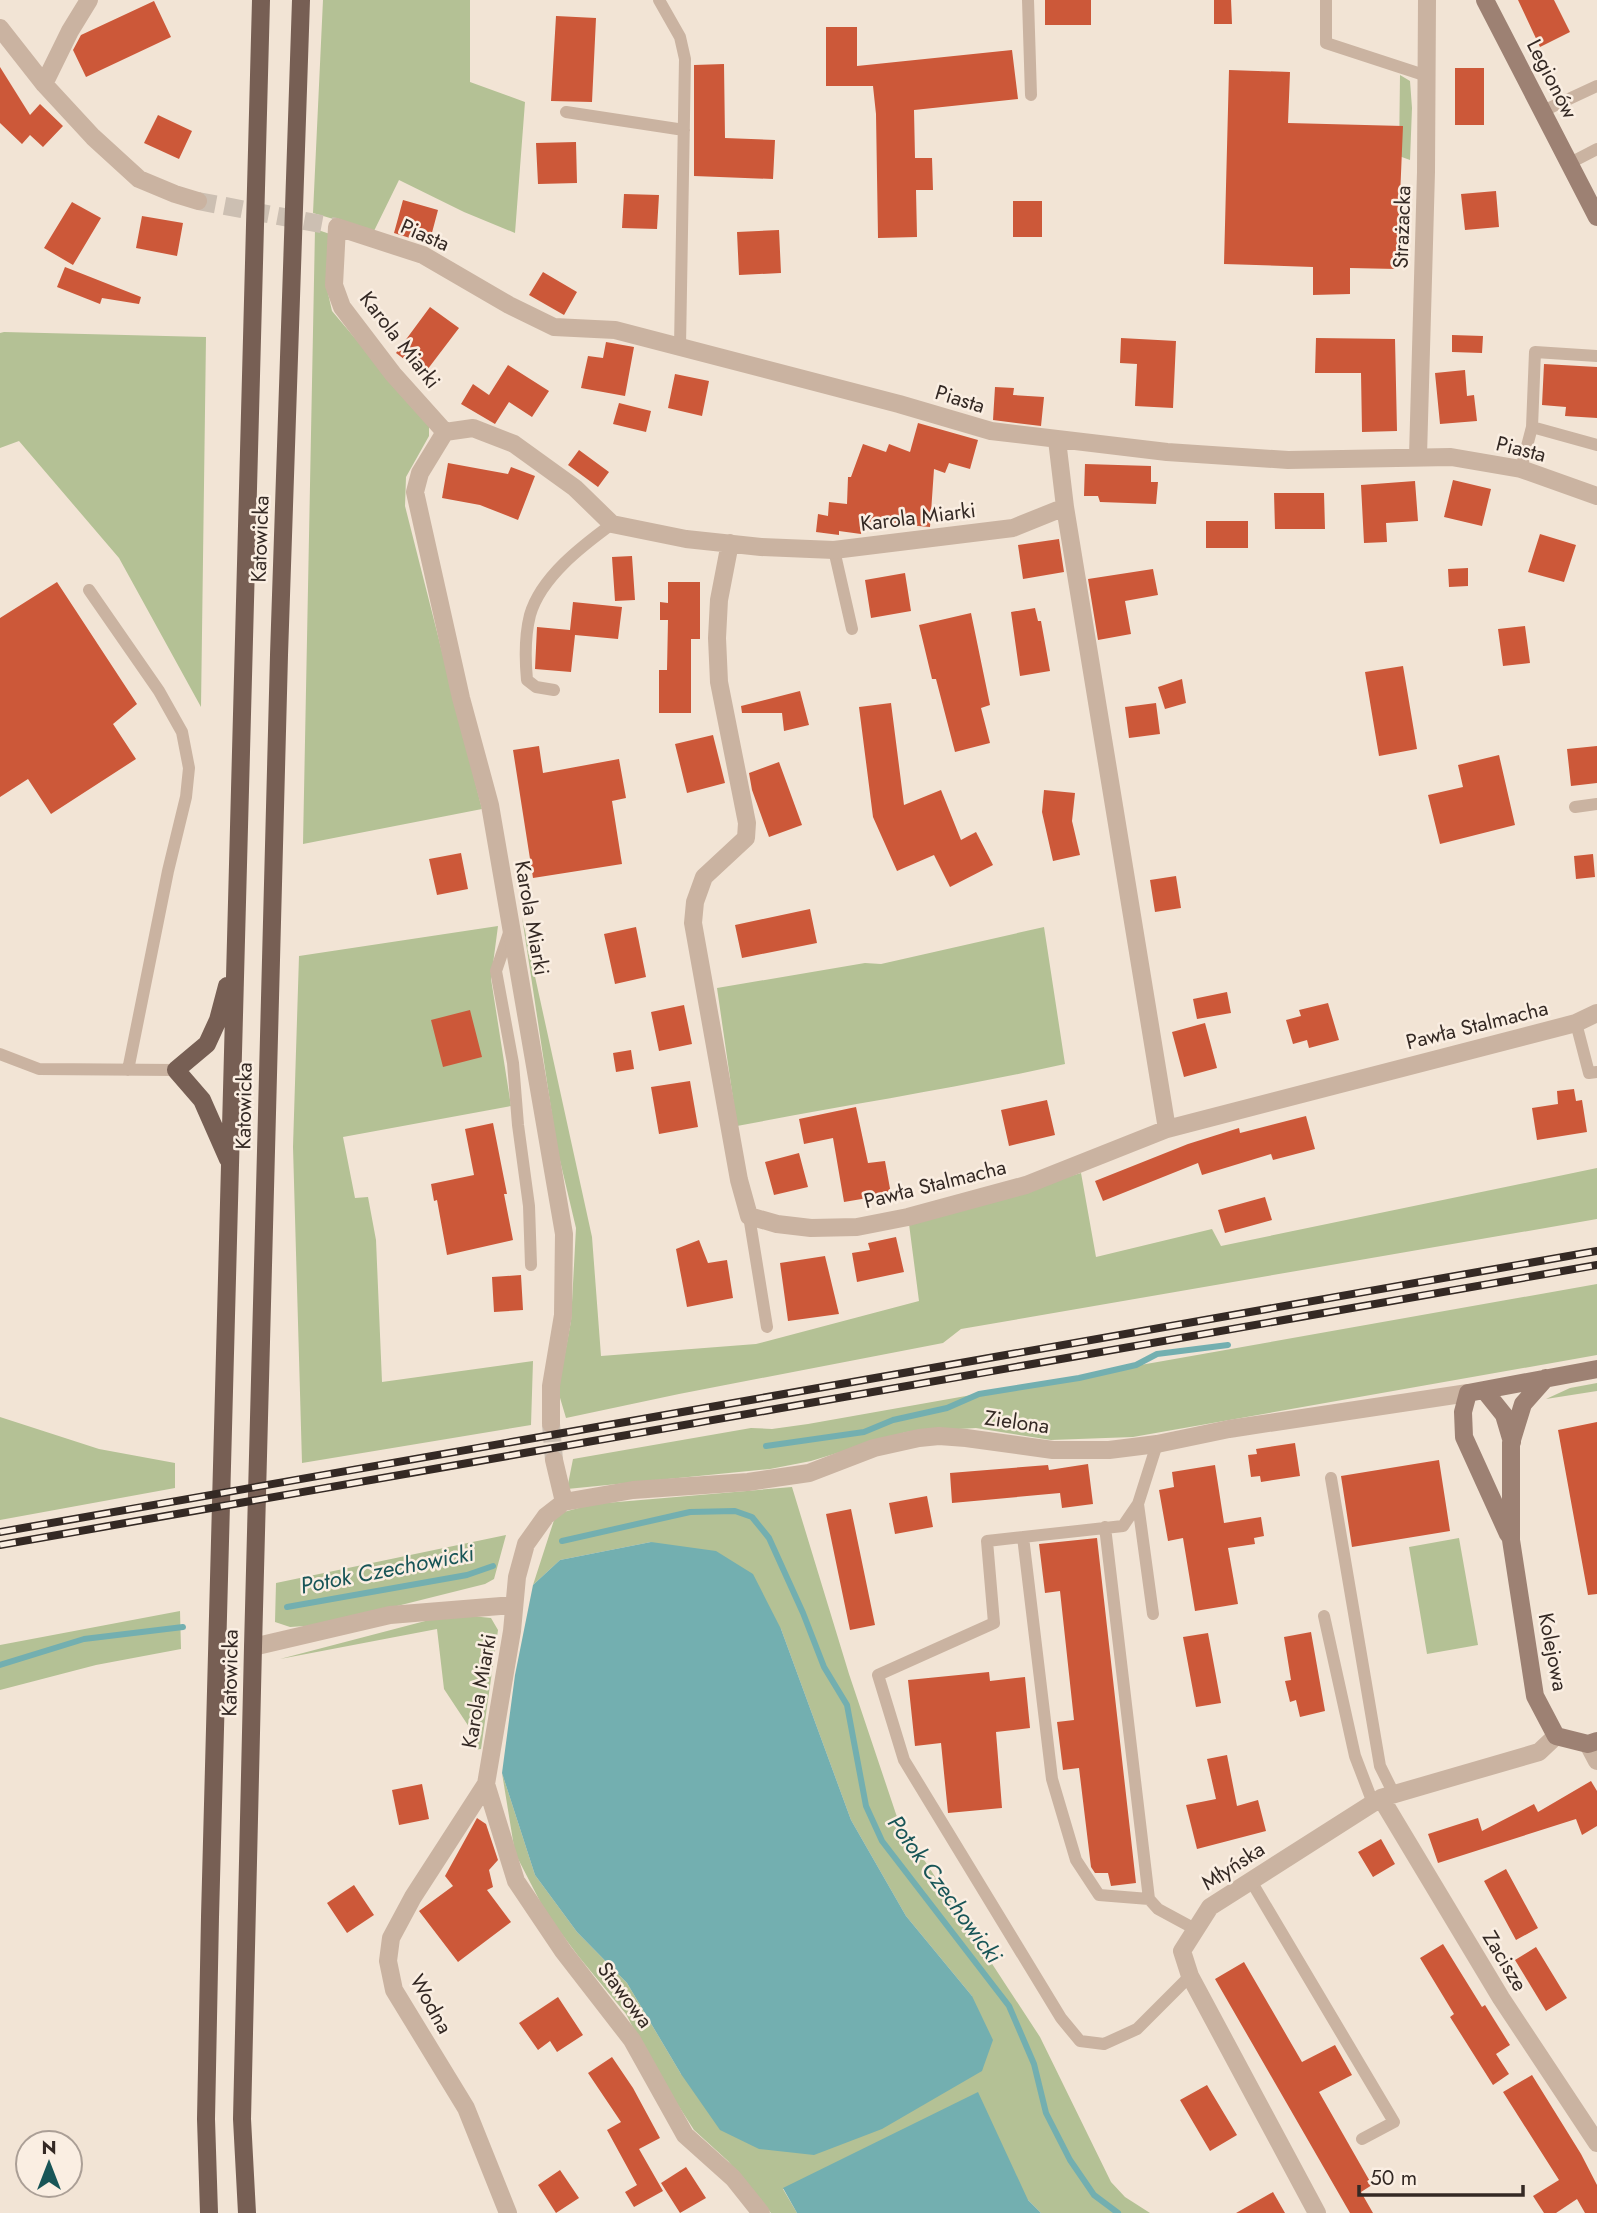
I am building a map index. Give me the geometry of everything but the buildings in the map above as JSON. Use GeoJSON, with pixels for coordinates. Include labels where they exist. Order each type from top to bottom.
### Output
{"type":"FeatureCollection","features":[{"type":"Feature","properties":{"kind":"main road","name":"Katowicka"},"geometry":{"type":"LineString","coordinates":[[209,2213],[206,2079],[261,0]]}},
{"type":"Feature","properties":{"kind":"main road","name":"Katowicka"},"geometry":{"type":"LineString","coordinates":[[247,2213],[242,2119],[253,1647],[279,669],[301,0]]}},
{"type":"Feature","properties":{"kind":"main road"},"geometry":{"type":"LineString","coordinates":[[230,1164],[202,1100],[176,1070],[207,1044],[218,1020],[235,959]]}},
{"type":"Feature","properties":{"kind":"street"},"geometry":{"type":"LineString","coordinates":[[44,84],[70,30],[89,0]]}},
{"type":"Feature","properties":{"kind":"street","name":"Strażacka"},"geometry":{"type":"LineString","coordinates":[[1418,456],[1427,0]]}},
{"type":"Feature","properties":{"kind":"street","name":"Legionów"},"geometry":{"type":"LineString","coordinates":[[1485,0],[1597,217]]}},
{"type":"Feature","properties":{"kind":"street"},"geometry":{"type":"LineString","coordinates":[[0,28],[44,84],[93,137],[139,179],[198,201]]}},
{"type":"Feature","properties":{"kind":"street","name":"Karola Miarki"},"geometry":{"type":"LineString","coordinates":[[337,228],[334,285],[342,307],[393,374],[445,432],[420,473],[415,492],[461,698],[489,805],[564,1234],[563,1315],[551,1386],[551,1424]]}},
{"type":"Feature","properties":{"kind":"street","name":"Piasta"},"geometry":{"type":"LineString","coordinates":[[337,228],[423,255],[509,305],[554,327],[615,330],[899,404],[990,431],[1167,452],[1288,460],[1451,457],[1521,469],[1597,496]]}},
{"type":"Feature","properties":{"kind":"street"},"geometry":{"type":"LineString","coordinates":[[445,432],[473,428],[514,444],[575,488],[612,524]]}},
{"type":"Feature","properties":{"kind":"street"},"geometry":{"type":"LineString","coordinates":[[1057,440],[1065,507],[1167,1129]]}},
{"type":"Feature","properties":{"kind":"street","name":"Karola Miarki"},"geometry":{"type":"LineString","coordinates":[[612,524],[685,539],[834,550],[1013,528],[1065,507]]}},
{"type":"Feature","properties":{"kind":"street"},"geometry":{"type":"LineString","coordinates":[[730,543],[719,600],[719,682],[747,823],[746,838],[704,877],[695,902],[693,923],[739,1180],[749,1216]]}},
{"type":"Feature","properties":{"kind":"street","name":"Pawła Stalmacha"},"geometry":{"type":"LineString","coordinates":[[749,1216],[777,1224],[811,1228],[857,1227],[908,1217],[1026,1185],[1167,1129],[1576,1023],[1597,1013]]}},
{"type":"Feature","properties":{"kind":"street"},"geometry":{"type":"LineString","coordinates":[[1476,1392],[1597,1369]]}},
{"type":"Feature","properties":{"kind":"street","name":"Kolejowa"},"geometry":{"type":"LineString","coordinates":[[1511,1442],[1523,1404],[1546,1378]]}},
{"type":"Feature","properties":{"kind":"street","name":"Kolejowa"},"geometry":{"type":"LineString","coordinates":[[1511,1540],[1464,1437],[1463,1412],[1476,1392],[1504,1415],[1511,1442],[1511,1540],[1535,1696],[1556,1736]]}},
{"type":"Feature","properties":{"kind":"street","name":"Zielona"},"geometry":{"type":"LineString","coordinates":[[564,1502],[633,1490],[748,1482],[809,1474],[874,1448],[939,1436],[1053,1451],[1108,1450],[1476,1392]]}},
{"type":"Feature","properties":{"kind":"street"},"geometry":{"type":"LineString","coordinates":[[554,1460],[564,1502]]}},
{"type":"Feature","properties":{"kind":"street","name":"Karola Miarki"},"geometry":{"type":"LineString","coordinates":[[486,1784],[512,1631],[517,1577],[526,1544],[546,1516],[564,1502]]}},
{"type":"Feature","properties":{"kind":"street","name":"Karola Miarki"},"geometry":{"type":"LineString","coordinates":[[253,1647],[390,1615],[514,1605]]}},
{"type":"Feature","properties":{"kind":"street"},"geometry":{"type":"LineString","coordinates":[[1556,1736],[1592,1743],[1597,1761]]}},
{"type":"Feature","properties":{"kind":"street","name":"Młyńska"},"geometry":{"type":"LineString","coordinates":[[1317,2213],[1190,1976],[1182,1951],[1210,1907],[1382,1798],[1539,1752],[1556,1736]]}},
{"type":"Feature","properties":{"kind":"street","name":"Wodna"},"geometry":{"type":"LineString","coordinates":[[486,1784],[402,1917],[391,1938],[388,1961],[394,1990],[466,2108],[508,2213]]}},
{"type":"Feature","properties":{"kind":"street","name":"Stawowa"},"geometry":{"type":"LineString","coordinates":[[486,1784],[516,1881],[563,1951],[632,2040],[685,2136],[733,2178],[761,2213]]}},
{"type":"Feature","properties":{"kind":"street","name":"Zacisze"},"geometry":{"type":"LineString","coordinates":[[1382,1798],[1501,1998],[1597,2143]]}},
{"type":"Feature","properties":{"kind":"lane"},"geometry":{"type":"LineString","coordinates":[[659,0],[680,37],[685,59],[680,347]]}},
{"type":"Feature","properties":{"kind":"lane"},"geometry":{"type":"LineString","coordinates":[[1028,0],[1031,95]]}},
{"type":"Feature","properties":{"kind":"lane"},"geometry":{"type":"LineString","coordinates":[[1326,0],[1326,43],[1427,76]]}},
{"type":"Feature","properties":{"kind":"lane"},"geometry":{"type":"LineString","coordinates":[[1543,111],[1597,86]]}},
{"type":"Feature","properties":{"kind":"lane"},"geometry":{"type":"LineString","coordinates":[[566,112],[684,130]]}},
{"type":"Feature","properties":{"kind":"lane"},"geometry":{"type":"LineString","coordinates":[[1570,163],[1597,149]]}},
{"type":"Feature","properties":{"kind":"lane"},"geometry":{"type":"LineString","coordinates":[[1521,469],[1532,427],[1535,352],[1597,356]]}},
{"type":"Feature","properties":{"kind":"lane"},"geometry":{"type":"LineString","coordinates":[[1532,427],[1597,445]]}},
{"type":"Feature","properties":{"kind":"lane"},"geometry":{"type":"LineString","coordinates":[[554,690],[536,687],[527,680],[525,662],[531,614],[549,581],[576,550],[612,524]]}},
{"type":"Feature","properties":{"kind":"lane"},"geometry":{"type":"LineString","coordinates":[[834,550],[852,629]]}},
{"type":"Feature","properties":{"kind":"lane"},"geometry":{"type":"LineString","coordinates":[[89,590],[159,691],[182,732],[189,768],[186,797],[168,871],[128,1070]]}},
{"type":"Feature","properties":{"kind":"lane"},"geometry":{"type":"LineString","coordinates":[[1575,807],[1597,804]]}},
{"type":"Feature","properties":{"kind":"lane"},"geometry":{"type":"LineString","coordinates":[[510,929],[496,971],[513,1063],[529,1206],[531,1265]]}},
{"type":"Feature","properties":{"kind":"lane"},"geometry":{"type":"LineString","coordinates":[[1576,1023],[1590,1073],[1597,1072]]}},
{"type":"Feature","properties":{"kind":"lane"},"geometry":{"type":"LineString","coordinates":[[0,1054],[39,1069],[176,1070]]}},
{"type":"Feature","properties":{"kind":"lane"},"geometry":{"type":"LineString","coordinates":[[749,1216],[767,1327]]}},
{"type":"Feature","properties":{"kind":"lane"},"geometry":{"type":"LineString","coordinates":[[1157,1444],[1138,1504],[1123,1526],[987,1541],[994,1623],[878,1675],[904,1760],[1061,2018],[1080,2041],[1104,2044],[1137,2029],[1190,1976]]}},
{"type":"Feature","properties":{"kind":"lane"},"geometry":{"type":"LineString","coordinates":[[1331,1478],[1380,1766],[1382,1798]]}},
{"type":"Feature","properties":{"kind":"lane"},"geometry":{"type":"LineString","coordinates":[[1138,1504],[1153,1614]]}},
{"type":"Feature","properties":{"kind":"lane"},"geometry":{"type":"LineString","coordinates":[[1104,1527],[1150,1899],[1158,1909],[1195,1929]]}},
{"type":"Feature","properties":{"kind":"lane"},"geometry":{"type":"LineString","coordinates":[[1023,1537],[1052,1780],[1076,1860],[1099,1895],[1150,1899]]}},
{"type":"Feature","properties":{"kind":"lane"},"geometry":{"type":"LineString","coordinates":[[1324,1616],[1355,1756],[1382,1798]]}},
{"type":"Feature","properties":{"kind":"lane"},"geometry":{"type":"LineString","coordinates":[[1251,1881],[1394,2122],[1362,2139]]}},
{"type":"Feature","properties":{"kind":"green space"},"geometry":{"type":"Polygon","coordinates":[[[323,0],[470,0],[470,82],[525,102],[515,233],[399,180],[374,231],[313,213],[323,0]]]}},
{"type":"Feature","properties":{"kind":"green space"},"geometry":{"type":"Polygon","coordinates":[[[1400,75],[1410,81],[1410,160],[1399,156],[1400,75]]]}},
{"type":"Feature","properties":{"kind":"green space"},"geometry":{"type":"Polygon","coordinates":[[[315,229],[330,234],[327,289],[332,311],[429,426],[429,436],[406,477],[405,506],[482,809],[303,844],[315,229]]]}},
{"type":"Feature","properties":{"kind":"green space"},"geometry":{"type":"Polygon","coordinates":[[[0,333],[206,337],[201,707],[119,558],[19,441],[0,448],[0,333]]]}},
{"type":"Feature","properties":{"kind":"green space"},"geometry":{"type":"Polygon","coordinates":[[[522,917],[592,1237],[601,1356],[756,1344],[919,1301],[909,1224],[1081,1173],[1096,1257],[1212,1229],[1221,1246],[1597,1168],[1597,1219],[961,1329],[943,1343],[566,1418],[558,1391],[571,1321],[576,1228],[557,1148],[522,917]]]}},
{"type":"Feature","properties":{"kind":"green space"},"geometry":{"type":"Polygon","coordinates":[[[498,926],[491,979],[511,1106],[343,1137],[355,1198],[368,1197],[376,1240],[382,1382],[533,1361],[531,1425],[302,1463],[293,1147],[299,956],[498,926]]]}},
{"type":"Feature","properties":{"kind":"green space"},"geometry":{"type":"Polygon","coordinates":[[[1044,927],[1065,1064],[737,1126],[717,988],[865,963],[881,964],[1044,927]]]}},
{"type":"Feature","properties":{"kind":"green space"},"geometry":{"type":"Polygon","coordinates":[[[1597,1284],[1597,1355],[1133,1437],[1051,1440],[976,1428],[906,1432],[811,1461],[770,1469],[567,1489],[573,1459],[751,1428],[772,1429],[808,1424],[1597,1284]]]}},
{"type":"Feature","properties":{"kind":"green space"},"geometry":{"type":"Polygon","coordinates":[[[1597,1383],[1597,1391],[1546,1399],[1570,1388],[1597,1383]]]}},
{"type":"Feature","properties":{"kind":"green space"},"geometry":{"type":"Polygon","coordinates":[[[0,1417],[99,1449],[175,1463],[175,1488],[0,1520],[0,1417]]]}},
{"type":"Feature","properties":{"kind":"green space"},"geometry":{"type":"Polygon","coordinates":[[[792,1487],[849,1674],[898,1820],[1040,2037],[1111,2182],[1125,2197],[1150,2213],[1041,2213],[1028,2200],[783,2189],[797,2213],[771,2213],[728,2161],[694,2130],[651,2063],[626,2014],[546,1913],[515,1853],[502,1773],[535,1875],[577,1932],[627,1983],[681,2074],[972,1996],[906,1916],[851,1820],[781,1629],[651,1542],[560,1560],[533,1585],[556,1514],[594,1504],[792,1487]]]}},
{"type":"Feature","properties":{"kind":"green space"},"geometry":{"type":"Polygon","coordinates":[[[506,1535],[494,1579],[485,1584],[321,1625],[290,1627],[275,1622],[276,1583],[506,1535]]]}},
{"type":"Feature","properties":{"kind":"green space"},"geometry":{"type":"Polygon","coordinates":[[[1459,1538],[1478,1645],[1427,1654],[1409,1547],[1459,1538]]]}},
{"type":"Feature","properties":{"kind":"green space"},"geometry":{"type":"Polygon","coordinates":[[[180,1611],[181,1649],[96,1665],[0,1690],[0,1645],[180,1611]]]}},
{"type":"Feature","properties":{"kind":"green space"},"geometry":{"type":"Polygon","coordinates":[[[452,1614],[491,1618],[498,1630],[481,1749],[474,1750],[475,1736],[444,1689],[437,1629],[280,1659],[452,1614]]]}},
{"type":"Feature","properties":{"kind":"water"},"geometry":{"type":"Polygon","coordinates":[[[651,1542],[716,1551],[753,1574],[781,1629],[851,1820],[906,1916],[972,1996],[993,2040],[982,2071],[882,2129],[814,2155],[759,2149],[720,2130],[681,2074],[627,1983],[577,1932],[535,1875],[502,1773],[515,1675],[533,1585],[560,1560],[651,1542]]]}},
{"type":"Feature","properties":{"kind":"water"},"geometry":{"type":"Polygon","coordinates":[[[978,2092],[1028,2200],[1041,2213],[797,2213],[783,2188],[978,2092]]]}},
{"type":"Feature","properties":{"kind":"waterway"},"geometry":{"type":"LineString","coordinates":[[766,1446],[864,1432],[893,1420],[947,1408],[979,1394],[1079,1378],[1136,1365],[1157,1354],[1228,1345]]}},
{"type":"Feature","properties":{"kind":"waterway","name":"Potok Czechowicki"},"geometry":{"type":"LineString","coordinates":[[562,1541],[690,1512],[735,1511],[752,1517],[769,1538],[824,1667],[847,1705],[866,1806],[882,1841],[1009,2006],[1034,2064],[1046,2113],[1070,2160],[1094,2195],[1118,2213]]}},
{"type":"Feature","properties":{"kind":"waterway","name":"Potok Czechowicki"},"geometry":{"type":"LineString","coordinates":[[287,1607],[467,1575],[493,1566]]}},
{"type":"Feature","properties":{"kind":"waterway","name":"Potok Czechowicki"},"geometry":{"type":"LineString","coordinates":[[0,1665],[84,1639],[183,1627]]}},
{"type":"Feature","properties":{"kind":"tunnel"},"geometry":{"type":"LineString","coordinates":[[198,201],[337,227]]}},
{"type":"Feature","properties":{"kind":"tunnel"},"geometry":{"type":"LineString","coordinates":[[551,1424],[554,1460]]}},
{"type":"Feature","properties":{"kind":"railway"},"geometry":{"type":"LineString","coordinates":[[0,1532],[1597,1251]]}},
{"type":"Feature","properties":{"kind":"railway"},"geometry":{"type":"LineString","coordinates":[[0,1545],[1597,1265]]}}]}
